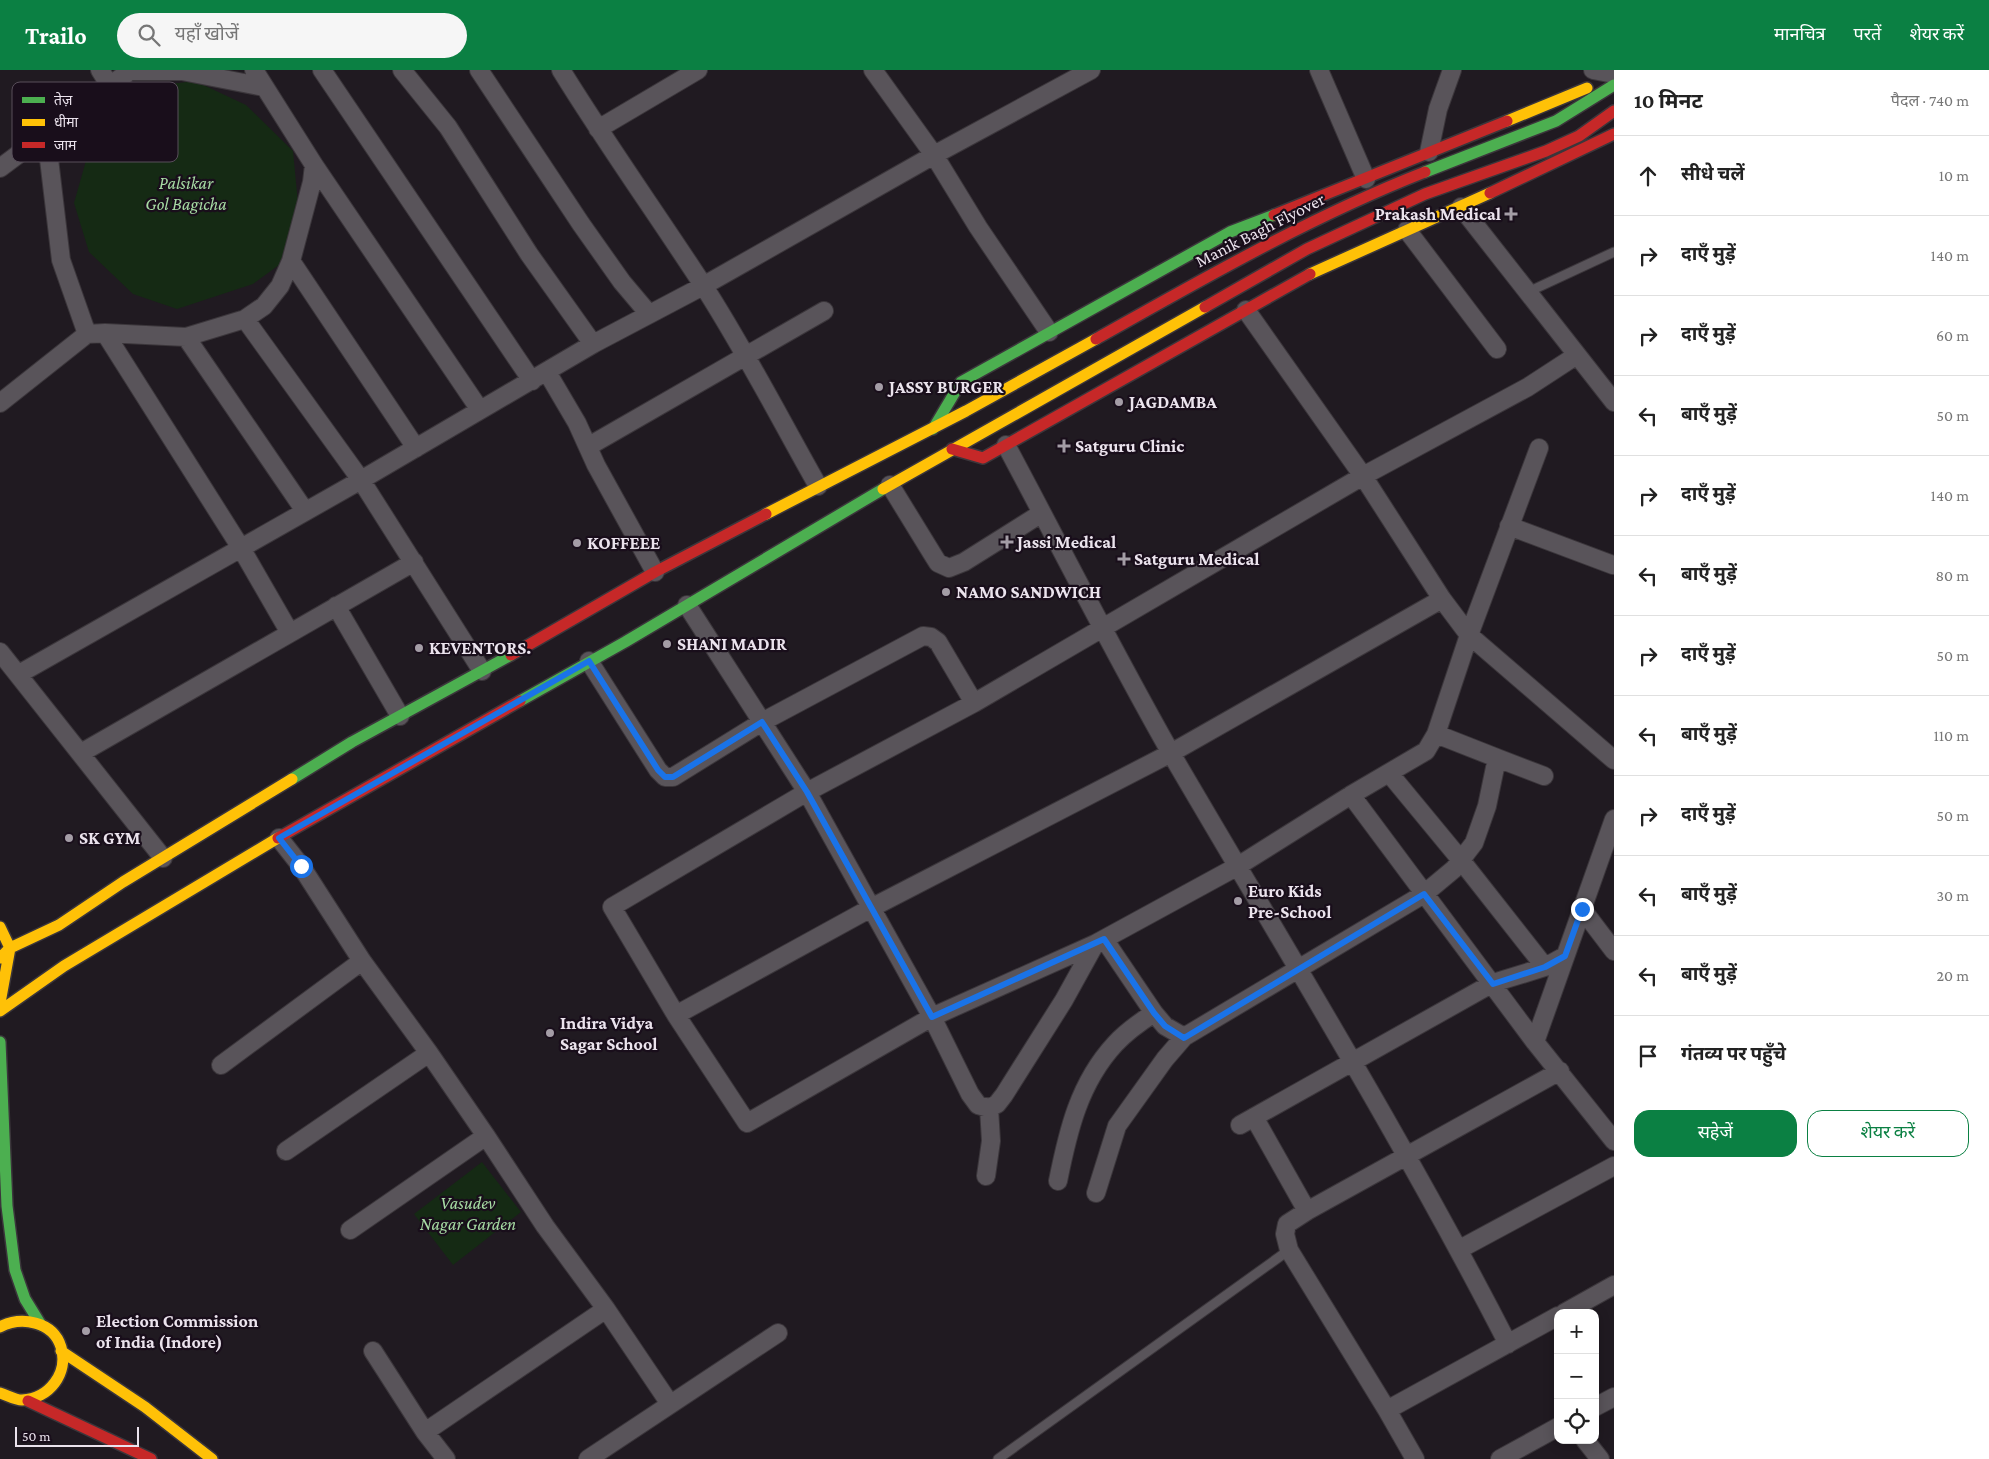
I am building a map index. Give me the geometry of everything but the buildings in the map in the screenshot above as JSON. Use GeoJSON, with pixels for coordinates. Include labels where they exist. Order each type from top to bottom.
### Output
{"type":"FeatureCollection","features":[{"type":"Feature","properties":{"kind":"main road"},"geometry":{"type":"LineString","coordinates":[[933,428],[962,382],[1230,232],[1366,179],[1614,76]]}},
{"type":"Feature","properties":{"kind":"main road","name":"Manik Bagh Flyover"},"geometry":{"type":"LineString","coordinates":[[0,958],[10,948],[59,925],[162,858],[352,742],[482,671],[655,572],[966,411],[1266,244],[1328,214],[1415,176],[1556,121],[1614,85]]}},
{"type":"Feature","properties":{"kind":"main road"},"geometry":{"type":"LineString","coordinates":[[0,1011],[64,966],[233,863],[625,642],[952,449],[1307,249],[1424,194],[1546,151],[1579,136],[1614,111]]}},
{"type":"Feature","properties":{"kind":"main road"},"geometry":{"type":"LineString","coordinates":[[952,449],[983,458],[1319,269],[1461,207],[1614,134]]}},
{"type":"Feature","properties":{"kind":"main road"},"geometry":{"type":"LineString","coordinates":[[0,927],[10,948],[0,1003]]}},
{"type":"Feature","properties":{"kind":"main road"},"geometry":{"type":"LineString","coordinates":[[0,1042],[2,1129],[7,1206],[15,1270],[26,1299],[40,1324]]}},
{"type":"Feature","properties":{"kind":"main road"},"geometry":{"type":"LineString","coordinates":[[0,1327],[20,1320],[40,1324],[50,1331],[57,1340],[61,1351],[62,1368],[56,1383],[44,1395],[28,1401]]}},
{"type":"Feature","properties":{"kind":"main road"},"geometry":{"type":"LineString","coordinates":[[61,1351],[145,1407],[212,1459]]}},
{"type":"Feature","properties":{"kind":"main road"},"geometry":{"type":"LineString","coordinates":[[0,1393],[11,1399],[28,1401],[151,1459]]}},
{"type":"Feature","properties":{"kind":"main road"},"geometry":{"type":"LineString","coordinates":[[0,1406],[11,1399]]}},
{"type":"Feature","properties":{"kind":"street"},"geometry":{"type":"LineString","coordinates":[[100,70],[108,82]]}},
{"type":"Feature","properties":{"kind":"street"},"geometry":{"type":"LineString","coordinates":[[254,70],[314,165],[480,410]]}},
{"type":"Feature","properties":{"kind":"street"},"geometry":{"type":"LineString","coordinates":[[322,70],[588,446],[596,465],[655,572]]}},
{"type":"Feature","properties":{"kind":"street"},"geometry":{"type":"LineString","coordinates":[[402,70],[448,127],[529,254],[592,344]]}},
{"type":"Feature","properties":{"kind":"street"},"geometry":{"type":"LineString","coordinates":[[479,70],[586,231],[622,282],[649,314]]}},
{"type":"Feature","properties":{"kind":"street"},"geometry":{"type":"LineString","coordinates":[[561,70],[703,286],[746,355],[818,486]]}},
{"type":"Feature","properties":{"kind":"street"},"geometry":{"type":"LineString","coordinates":[[598,129],[698,70]]}},
{"type":"Feature","properties":{"kind":"street"},"geometry":{"type":"LineString","coordinates":[[873,70],[934,154],[978,227],[1049,332]]}},
{"type":"Feature","properties":{"kind":"street"},"geometry":{"type":"LineString","coordinates":[[19,674],[362,480],[592,344],[703,286],[934,154],[1091,70]]}},
{"type":"Feature","properties":{"kind":"street"},"geometry":{"type":"LineString","coordinates":[[1320,70],[1366,179]]}},
{"type":"Feature","properties":{"kind":"street"},"geometry":{"type":"LineString","coordinates":[[1429,152],[1438,109],[1452,70]]}},
{"type":"Feature","properties":{"kind":"street"},"geometry":{"type":"LineString","coordinates":[[1593,70],[1614,76]]}},
{"type":"Feature","properties":{"kind":"street"},"geometry":{"type":"LineString","coordinates":[[116,82],[131,71],[182,71],[264,87]]}},
{"type":"Feature","properties":{"kind":"street"},"geometry":{"type":"LineString","coordinates":[[0,168],[12,159]]}},
{"type":"Feature","properties":{"kind":"street"},"geometry":{"type":"LineString","coordinates":[[50,162],[61,260],[87,334]]}},
{"type":"Feature","properties":{"kind":"street"},"geometry":{"type":"LineString","coordinates":[[0,403],[87,334],[105,333],[186,337],[244,319],[264,306],[280,286],[291,261],[312,182],[314,165]]}},
{"type":"Feature","properties":{"kind":"street"},"geometry":{"type":"LineString","coordinates":[[1461,207],[1614,402]]}},
{"type":"Feature","properties":{"kind":"street"},"geometry":{"type":"LineString","coordinates":[[1407,230],[1497,349]]}},
{"type":"Feature","properties":{"kind":"street"},"geometry":{"type":"LineString","coordinates":[[291,261],[416,448]]}},
{"type":"Feature","properties":{"kind":"street"},"geometry":{"type":"LineString","coordinates":[[1246,310],[1363,476],[1442,598],[1469,635],[1614,760]]}},
{"type":"Feature","properties":{"kind":"street"},"geometry":{"type":"LineString","coordinates":[[588,446],[824,311]]}},
{"type":"Feature","properties":{"kind":"street"},"geometry":{"type":"LineString","coordinates":[[244,319],[362,480],[482,671]]}},
{"type":"Feature","properties":{"kind":"street"},"geometry":{"type":"LineString","coordinates":[[105,333],[241,548],[290,633]]}},
{"type":"Feature","properties":{"kind":"street"},"geometry":{"type":"LineString","coordinates":[[186,337],[305,512]]}},
{"type":"Feature","properties":{"kind":"street"},"geometry":{"type":"LineString","coordinates":[[1540,448],[1469,635],[1436,734],[1426,751],[1351,795],[1238,866],[1100,942],[932,1017],[748,1123],[676,1016],[612,907],[807,792],[974,703],[1101,627],[1363,476],[1528,387],[1577,355]]}},
{"type":"Feature","properties":{"kind":"street"},"geometry":{"type":"LineString","coordinates":[[1006,445],[1101,627],[1171,752],[1354,1062],[1460,1250],[1508,1344]]}},
{"type":"Feature","properties":{"kind":"street"},"geometry":{"type":"LineString","coordinates":[[890,485],[932,555],[938,563],[949,568],[964,562],[1042,513]]}},
{"type":"Feature","properties":{"kind":"street"},"geometry":{"type":"LineString","coordinates":[[1509,526],[1613,565]]}},
{"type":"Feature","properties":{"kind":"street"},"geometry":{"type":"LineString","coordinates":[[81,753],[414,562]]}},
{"type":"Feature","properties":{"kind":"street"},"geometry":{"type":"LineString","coordinates":[[676,1016],[871,908],[1171,752],[1442,598]]}},
{"type":"Feature","properties":{"kind":"street"},"geometry":{"type":"LineString","coordinates":[[687,605],[807,792],[932,1017],[970,1094],[978,1105],[989,1108],[997,1104],[1004,1095],[1100,942]]}},
{"type":"Feature","properties":{"kind":"street"},"geometry":{"type":"LineString","coordinates":[[336,606],[400,716]]}},
{"type":"Feature","properties":{"kind":"street"},"geometry":{"type":"LineString","coordinates":[[589,661],[658,770],[665,777],[673,777],[762,722],[923,636],[931,637],[938,642],[974,703]]}},
{"type":"Feature","properties":{"kind":"street"},"geometry":{"type":"LineString","coordinates":[[0,652],[162,858]]}},
{"type":"Feature","properties":{"kind":"street"},"geometry":{"type":"LineString","coordinates":[[1436,734],[1544,776]]}},
{"type":"Feature","properties":{"kind":"street"},"geometry":{"type":"LineString","coordinates":[[1096,1193],[1117,1126],[1165,1059],[1184,1038],[1424,894],[1454,869],[1474,843],[1487,806],[1497,758]]}},
{"type":"Feature","properties":{"kind":"street"},"geometry":{"type":"LineString","coordinates":[[1389,773],[1545,967]]}},
{"type":"Feature","properties":{"kind":"street"},"geometry":{"type":"LineString","coordinates":[[1351,795],[1535,1042],[1614,1140]]}},
{"type":"Feature","properties":{"kind":"street"},"geometry":{"type":"LineString","coordinates":[[1535,1042],[1614,820]]}},
{"type":"Feature","properties":{"kind":"street"},"geometry":{"type":"LineString","coordinates":[[279,838],[301,866],[362,961],[486,1136],[545,1226],[606,1309],[670,1404]]}},
{"type":"Feature","properties":{"kind":"street"},"geometry":{"type":"LineString","coordinates":[[1582,909],[1614,952]]}},
{"type":"Feature","properties":{"kind":"street"},"geometry":{"type":"LineString","coordinates":[[1100,942],[1165,1026],[1184,1038]]}},
{"type":"Feature","properties":{"kind":"street"},"geometry":{"type":"LineString","coordinates":[[1307,1211],[1247,1121],[1493,984],[1545,967],[1565,956]]}},
{"type":"Feature","properties":{"kind":"street"},"geometry":{"type":"LineString","coordinates":[[222,1066],[362,961]]}},
{"type":"Feature","properties":{"kind":"street"},"geometry":{"type":"LineString","coordinates":[[1058,1181],[1072,1119],[1090,1080],[1115,1044],[1127,1032],[1154,1013]]}},
{"type":"Feature","properties":{"kind":"street"},"geometry":{"type":"LineString","coordinates":[[286,1152],[428,1053]]}},
{"type":"Feature","properties":{"kind":"street"},"geometry":{"type":"LineString","coordinates":[[1414,1459],[1387,1410],[1289,1250],[1285,1234],[1287,1224],[1307,1211],[1560,1071]]}},
{"type":"Feature","properties":{"kind":"street"},"geometry":{"type":"LineString","coordinates":[[986,1176],[991,1140],[989,1108]]}},
{"type":"Feature","properties":{"kind":"street"},"geometry":{"type":"LineString","coordinates":[[350,1230],[486,1136]]}},
{"type":"Feature","properties":{"kind":"street"},"geometry":{"type":"LineString","coordinates":[[1460,1250],[1614,1166]]}},
{"type":"Feature","properties":{"kind":"street"},"geometry":{"type":"LineString","coordinates":[[1571,1309],[1614,1285]]}},
{"type":"Feature","properties":{"kind":"street"},"geometry":{"type":"LineString","coordinates":[[426,1432],[606,1309]]}},
{"type":"Feature","properties":{"kind":"street"},"geometry":{"type":"LineString","coordinates":[[1387,1410],[1554,1318]]}},
{"type":"Feature","properties":{"kind":"street"},"geometry":{"type":"LineString","coordinates":[[588,1459],[778,1333]]}},
{"type":"Feature","properties":{"kind":"street"},"geometry":{"type":"LineString","coordinates":[[373,1351],[446,1459]]}},
{"type":"Feature","properties":{"kind":"street"},"geometry":{"type":"LineString","coordinates":[[1599,1405],[1614,1397]]}},
{"type":"Feature","properties":{"kind":"street"},"geometry":{"type":"LineString","coordinates":[[1500,1459],[1554,1429]]}},
{"type":"Feature","properties":{"kind":"street"},"geometry":{"type":"LineString","coordinates":[[1588,1444],[1600,1459]]}},
{"type":"Feature","properties":{"kind":"lane"},"geometry":{"type":"LineString","coordinates":[[1528,292],[1614,252]]}},
{"type":"Feature","properties":{"kind":"lane"},"geometry":{"type":"LineString","coordinates":[[998,1459],[1289,1250]]}},
{"type":"Feature","properties":{"kind":"green space","name":"Palsikar Gol Bagicha"},"geometry":{"type":"Polygon","coordinates":[[[195,81],[246,105],[293,151],[299,214],[279,265],[253,284],[177,309],[133,294],[89,252],[74,203],[86,162],[178,162],[178,83],[195,81]]]}},
{"type":"Feature","properties":{"kind":"green space","name":"Vasudev Nagar Garden"},"geometry":{"type":"Polygon","coordinates":[[[482,1162],[521,1212],[453,1265],[414,1214],[482,1162]]]}},
{"type":"Feature","properties":{"kind":"traffic: fast"},"geometry":{"type":"LineString","coordinates":[[1425,172],[1556,121],[1614,85]]}},
{"type":"Feature","properties":{"kind":"traffic: fast"},"geometry":{"type":"LineString","coordinates":[[933,429],[961,382],[1230,232],[1274,215]]}},
{"type":"Feature","properties":{"kind":"traffic: fast"},"geometry":{"type":"LineString","coordinates":[[520,701],[625,642],[883,489]]}},
{"type":"Feature","properties":{"kind":"traffic: fast"},"geometry":{"type":"LineString","coordinates":[[292,779],[352,742],[511,655]]}},
{"type":"Feature","properties":{"kind":"traffic: fast"},"geometry":{"type":"LineString","coordinates":[[0,1042],[7,1206],[15,1270],[25,1299],[41,1325]]}},
{"type":"Feature","properties":{"kind":"traffic: slow"},"geometry":{"type":"LineString","coordinates":[[1507,121],[1587,88]]}},
{"type":"Feature","properties":{"kind":"traffic: slow"},"geometry":{"type":"LineString","coordinates":[[1310,274],[1490,193]]}},
{"type":"Feature","properties":{"kind":"traffic: slow"},"geometry":{"type":"LineString","coordinates":[[883,489],[1205,307]]}},
{"type":"Feature","properties":{"kind":"traffic: slow"},"geometry":{"type":"LineString","coordinates":[[766,514],[966,411],[1096,339]]}},
{"type":"Feature","properties":{"kind":"traffic: slow"},"geometry":{"type":"LineString","coordinates":[[0,958],[10,948],[59,925],[123,882],[292,779]]}},
{"type":"Feature","properties":{"kind":"traffic: slow"},"geometry":{"type":"LineString","coordinates":[[0,1011],[64,966],[278,838]]}},
{"type":"Feature","properties":{"kind":"traffic: slow"},"geometry":{"type":"LineString","coordinates":[[0,927],[10,948],[0,1003]]}},
{"type":"Feature","properties":{"kind":"traffic: slow"},"geometry":{"type":"LineString","coordinates":[[0,1327],[17,1322],[35,1323],[44,1326],[57,1338],[63,1357],[62,1366],[55,1383],[41,1395],[32,1399],[22,1400],[0,1393]]}},
{"type":"Feature","properties":{"kind":"traffic: slow"},"geometry":{"type":"LineString","coordinates":[[61,1351],[145,1407],[212,1459]]}},
{"type":"Feature","properties":{"kind":"traffic: jam"},"geometry":{"type":"LineString","coordinates":[[1205,307],[1307,249],[1425,194],[1546,151],[1579,136],[1614,111]]}},
{"type":"Feature","properties":{"kind":"traffic: jam"},"geometry":{"type":"LineString","coordinates":[[1274,215],[1507,121]]}},
{"type":"Feature","properties":{"kind":"traffic: jam"},"geometry":{"type":"LineString","coordinates":[[1490,193],[1614,134]]}},
{"type":"Feature","properties":{"kind":"traffic: jam"},"geometry":{"type":"LineString","coordinates":[[1096,339],[1299,229],[1425,172]]}},
{"type":"Feature","properties":{"kind":"traffic: jam"},"geometry":{"type":"LineString","coordinates":[[952,449],[983,458],[1310,274]]}},
{"type":"Feature","properties":{"kind":"traffic: jam"},"geometry":{"type":"LineString","coordinates":[[511,655],[655,572],[766,514]]}},
{"type":"Feature","properties":{"kind":"traffic: jam"},"geometry":{"type":"LineString","coordinates":[[278,838],[520,701]]}},
{"type":"Feature","properties":{"kind":"traffic: jam"},"geometry":{"type":"LineString","coordinates":[[28,1401],[151,1459]]}},
{"type":"Feature","properties":{"kind":"place","name":"Prakash Medical"},"geometry":{"type":"Point","coordinates":[1511,214]}},
{"type":"Feature","properties":{"kind":"place","name":"JASSY BURGER"},"geometry":{"type":"Point","coordinates":[879,387]}},
{"type":"Feature","properties":{"kind":"place","name":"JAGDAMBA"},"geometry":{"type":"Point","coordinates":[1119,402]}},
{"type":"Feature","properties":{"kind":"place","name":"Satguru Clinic"},"geometry":{"type":"Point","coordinates":[1064,446]}},
{"type":"Feature","properties":{"kind":"place","name":"Jassi Medical"},"geometry":{"type":"Point","coordinates":[1007,542]}},
{"type":"Feature","properties":{"kind":"place","name":"KOFFEEE"},"geometry":{"type":"Point","coordinates":[577,543]}},
{"type":"Feature","properties":{"kind":"place","name":"Satguru Medical"},"geometry":{"type":"Point","coordinates":[1124,559]}},
{"type":"Feature","properties":{"kind":"place","name":"NAMO SANDWICH"},"geometry":{"type":"Point","coordinates":[946,592]}},
{"type":"Feature","properties":{"kind":"place","name":"SHANI MADIR"},"geometry":{"type":"Point","coordinates":[667,644]}},
{"type":"Feature","properties":{"kind":"place","name":"KEVENTORS."},"geometry":{"type":"Point","coordinates":[419,648]}},
{"type":"Feature","properties":{"kind":"place","name":"SK GYM"},"geometry":{"type":"Point","coordinates":[69,838]}},
{"type":"Feature","properties":{"kind":"place","name":"Euro Kids Pre-School"},"geometry":{"type":"Point","coordinates":[1238,901]}},
{"type":"Feature","properties":{"kind":"place","name":"Indira Vidya Sagar School"},"geometry":{"type":"Point","coordinates":[550,1033]}},
{"type":"Feature","properties":{"kind":"place","name":"Election Commission of India (Indore)"},"geometry":{"type":"Point","coordinates":[86,1331]}},
{"type":"Feature","properties":{"kind":"route"},"geometry":{"type":"LineString","coordinates":[[301,866],[279,838],[589,661],[658,770],[665,777],[673,777],[762,722],[807,792],[932,1017],[1104,939],[1154,1013],[1165,1026],[1184,1038],[1424,894],[1493,984],[1545,967],[1565,956],[1582,909]]}}]}
